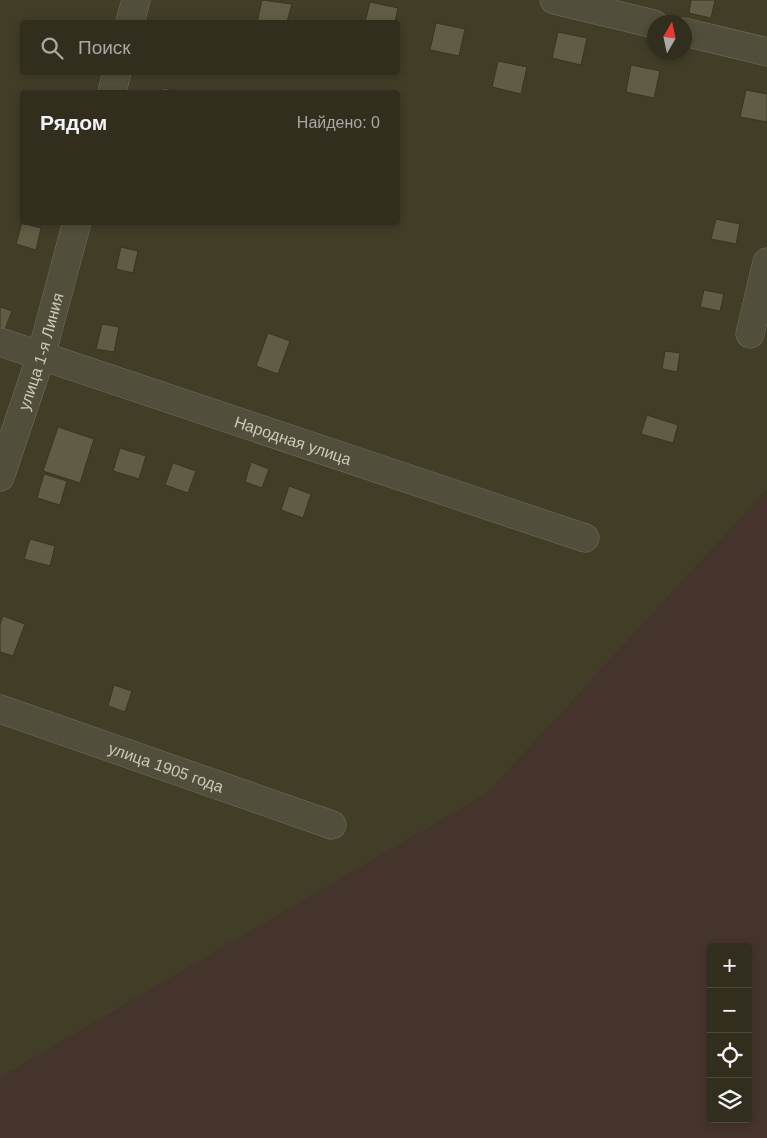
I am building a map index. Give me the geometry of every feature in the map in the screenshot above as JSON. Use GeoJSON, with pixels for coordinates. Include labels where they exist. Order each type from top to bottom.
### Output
{"type":"FeatureCollection","features":[{"type":"Feature","properties":{"kind":"street"},"geometry":{"type":"LineString","coordinates":[[131,20],[136,0]]}},
{"type":"Feature","properties":{"kind":"street"},"geometry":{"type":"LineString","coordinates":[[554,0],[647,22]]}},
{"type":"Feature","properties":{"kind":"street"},"geometry":{"type":"LineString","coordinates":[[692,34],[767,52]]}},
{"type":"Feature","properties":{"kind":"street"},"geometry":{"type":"LineString","coordinates":[[112,90],[116,75]]}},
{"type":"Feature","properties":{"kind":"street","name":"улица 1-я Линия"},"geometry":{"type":"LineString","coordinates":[[0,477],[41,356],[76,225]]}},
{"type":"Feature","properties":{"kind":"street"},"geometry":{"type":"LineString","coordinates":[[750,334],[767,262]]}},
{"type":"Feature","properties":{"kind":"street","name":"Народная улица"},"geometry":{"type":"LineString","coordinates":[[0,342],[585,538]]}},
{"type":"Feature","properties":{"kind":"street","name":"улица 1905 года"},"geometry":{"type":"LineString","coordinates":[[0,709],[332,825]]}},
{"type":"Feature","properties":{"kind":"shaded area"},"geometry":{"type":"Polygon","coordinates":[[[767,489],[767,1138],[0,1138],[0,1077],[487,793],[767,489]]]}},
{"type":"Feature","properties":{"kind":"building"},"geometry":{"type":"Polygon","coordinates":[[[262,0],[292,4],[288,20],[257,20],[262,0]]]}},
{"type":"Feature","properties":{"kind":"building"},"geometry":{"type":"Polygon","coordinates":[[[691,0],[715,0],[711,18],[689,13],[691,0]]]}},
{"type":"Feature","properties":{"kind":"building"},"geometry":{"type":"Polygon","coordinates":[[[370,2],[398,8],[395,20],[366,20],[370,2]]]}},
{"type":"Feature","properties":{"kind":"building"},"geometry":{"type":"Polygon","coordinates":[[[436,23],[465,29],[459,56],[430,50],[436,23]]]}},
{"type":"Feature","properties":{"kind":"building"},"geometry":{"type":"Polygon","coordinates":[[[558,32],[587,38],[581,65],[552,58],[558,32]]]}},
{"type":"Feature","properties":{"kind":"building"},"geometry":{"type":"Polygon","coordinates":[[[498,61],[527,67],[521,94],[492,87],[498,61]]]}},
{"type":"Feature","properties":{"kind":"building"},"geometry":{"type":"Polygon","coordinates":[[[631,65],[660,71],[654,98],[626,92],[631,65]]]}},
{"type":"Feature","properties":{"kind":"building"},"geometry":{"type":"Polygon","coordinates":[[[746,90],[767,94],[767,122],[740,117],[746,90]]]}},
{"type":"Feature","properties":{"kind":"building"},"geometry":{"type":"Polygon","coordinates":[[[716,219],[740,224],[736,244],[711,239],[716,219]]]}},
{"type":"Feature","properties":{"kind":"building"},"geometry":{"type":"Polygon","coordinates":[[[21,225],[41,228],[36,250],[16,244],[21,225]]]}},
{"type":"Feature","properties":{"kind":"building"},"geometry":{"type":"Polygon","coordinates":[[[121,247],[138,251],[133,273],[116,269],[121,247]]]}},
{"type":"Feature","properties":{"kind":"building"},"geometry":{"type":"Polygon","coordinates":[[[704,290],[724,294],[720,311],[700,307],[704,290]]]}},
{"type":"Feature","properties":{"kind":"building"},"geometry":{"type":"Polygon","coordinates":[[[0,307],[12,311],[5,329],[0,328],[0,307]]]}},
{"type":"Feature","properties":{"kind":"building"},"geometry":{"type":"Polygon","coordinates":[[[102,324],[119,327],[114,352],[96,349],[102,324]]]}},
{"type":"Feature","properties":{"kind":"building"},"geometry":{"type":"Polygon","coordinates":[[[268,333],[290,341],[278,374],[256,366],[268,333]]]}},
{"type":"Feature","properties":{"kind":"building"},"geometry":{"type":"Polygon","coordinates":[[[665,351],[680,353],[677,372],[662,369],[665,351]]]}},
{"type":"Feature","properties":{"kind":"building"},"geometry":{"type":"Polygon","coordinates":[[[647,415],[678,425],[673,443],[641,434],[647,415]]]}},
{"type":"Feature","properties":{"kind":"building"},"geometry":{"type":"Polygon","coordinates":[[[58,427],[94,439],[80,483],[43,471],[58,427]]]}},
{"type":"Feature","properties":{"kind":"building"},"geometry":{"type":"Polygon","coordinates":[[[120,448],[146,456],[139,479],[113,471],[120,448]]]}},
{"type":"Feature","properties":{"kind":"building"},"geometry":{"type":"Polygon","coordinates":[[[251,462],[269,469],[262,488],[245,482],[251,462]]]}},
{"type":"Feature","properties":{"kind":"building"},"geometry":{"type":"Polygon","coordinates":[[[173,463],[196,471],[188,493],[165,485],[173,463]]]}},
{"type":"Feature","properties":{"kind":"building"},"geometry":{"type":"Polygon","coordinates":[[[44,474],[67,481],[60,505],[37,498],[44,474]]]}},
{"type":"Feature","properties":{"kind":"building"},"geometry":{"type":"Polygon","coordinates":[[[289,486],[311,494],[303,518],[281,510],[289,486]]]}},
{"type":"Feature","properties":{"kind":"building"},"geometry":{"type":"Polygon","coordinates":[[[30,539],[55,546],[50,566],[24,559],[30,539]]]}},
{"type":"Feature","properties":{"kind":"building"},"geometry":{"type":"Polygon","coordinates":[[[3,616],[25,624],[13,656],[0,652],[0,624],[3,616]]]}},
{"type":"Feature","properties":{"kind":"building"},"geometry":{"type":"Polygon","coordinates":[[[114,685],[132,691],[125,712],[108,706],[114,685]]]}}]}
